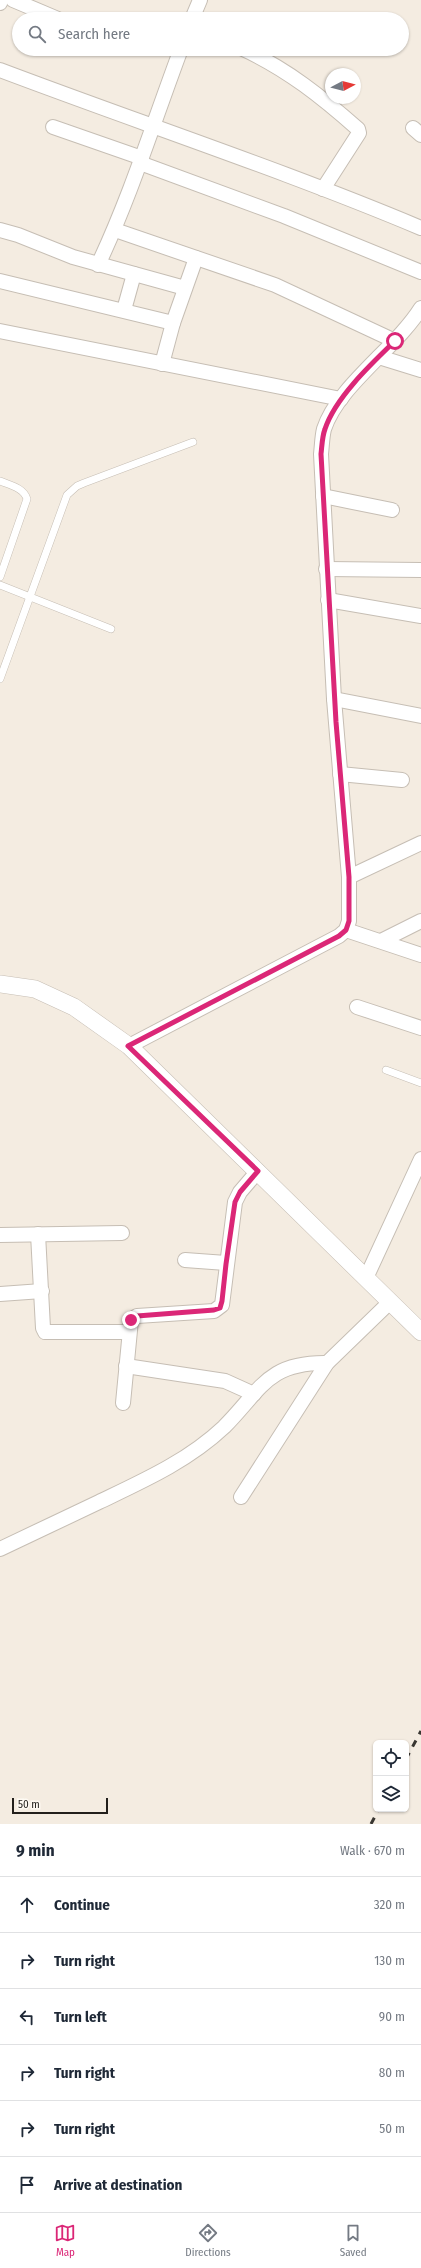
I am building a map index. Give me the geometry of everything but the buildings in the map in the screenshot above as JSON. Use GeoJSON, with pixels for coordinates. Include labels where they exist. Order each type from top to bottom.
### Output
{"type":"FeatureCollection","features":[{"type":"Feature","properties":{"kind":"street"},"geometry":{"type":"LineString","coordinates":[[13,0],[41,12]]}},
{"type":"Feature","properties":{"kind":"street"},"geometry":{"type":"LineString","coordinates":[[193,12],[195,1]]}},
{"type":"Feature","properties":{"kind":"street"},"geometry":{"type":"LineString","coordinates":[[98,265],[114,230],[141,161],[178,56]]}},
{"type":"Feature","properties":{"kind":"street"},"geometry":{"type":"LineString","coordinates":[[256,56],[313,89],[358,129],[359,133],[323,189]]}},
{"type":"Feature","properties":{"kind":"street"},"geometry":{"type":"LineString","coordinates":[[0,70],[323,189],[421,228]]}},
{"type":"Feature","properties":{"kind":"street"},"geometry":{"type":"LineString","coordinates":[[53,127],[284,216],[421,272]]}},
{"type":"Feature","properties":{"kind":"street"},"geometry":{"type":"LineString","coordinates":[[0,230],[18,235],[98,265],[185,288]]}},
{"type":"Feature","properties":{"kind":"street"},"geometry":{"type":"LineString","coordinates":[[114,230],[275,285],[395,341]]}},
{"type":"Feature","properties":{"kind":"street"},"geometry":{"type":"LineString","coordinates":[[162,364],[173,323],[196,258]]}},
{"type":"Feature","properties":{"kind":"street"},"geometry":{"type":"LineString","coordinates":[[124,310],[134,274]]}},
{"type":"Feature","properties":{"kind":"street"},"geometry":{"type":"LineString","coordinates":[[0,281],[173,323]]}},
{"type":"Feature","properties":{"kind":"street"},"geometry":{"type":"LineString","coordinates":[[128,1046],[339,936],[346,930],[349,921],[349,877],[334,699],[321,454],[324,430],[332,412],[379,357],[395,341],[421,308]]}},
{"type":"Feature","properties":{"kind":"street"},"geometry":{"type":"LineString","coordinates":[[0,331],[341,400]]}},
{"type":"Feature","properties":{"kind":"street"},"geometry":{"type":"LineString","coordinates":[[379,357],[421,370]]}},
{"type":"Feature","properties":{"kind":"street"},"geometry":{"type":"LineString","coordinates":[[323,496],[392,510]]}},
{"type":"Feature","properties":{"kind":"street"},"geometry":{"type":"LineString","coordinates":[[326,569],[421,570]]}},
{"type":"Feature","properties":{"kind":"street"},"geometry":{"type":"LineString","coordinates":[[328,600],[421,616]]}},
{"type":"Feature","properties":{"kind":"street"},"geometry":{"type":"LineString","coordinates":[[334,699],[421,716]]}},
{"type":"Feature","properties":{"kind":"street"},"geometry":{"type":"LineString","coordinates":[[340,774],[402,780]]}},
{"type":"Feature","properties":{"kind":"street"},"geometry":{"type":"LineString","coordinates":[[349,877],[421,843]]}},
{"type":"Feature","properties":{"kind":"street"},"geometry":{"type":"LineString","coordinates":[[380,941],[421,921]]}},
{"type":"Feature","properties":{"kind":"street"},"geometry":{"type":"LineString","coordinates":[[346,930],[421,955]]}},
{"type":"Feature","properties":{"kind":"street"},"geometry":{"type":"LineString","coordinates":[[0,984],[35,989],[74,1007],[128,1046],[258,1171],[390,1302],[420,1327]]}},
{"type":"Feature","properties":{"kind":"street"},"geometry":{"type":"LineString","coordinates":[[358,1007],[421,1028]]}},
{"type":"Feature","properties":{"kind":"street"},"geometry":{"type":"LineString","coordinates":[[366,1278],[421,1159]]}},
{"type":"Feature","properties":{"kind":"street"},"geometry":{"type":"LineString","coordinates":[[123,1403],[131,1320],[137,1316],[217,1310],[222,1301],[226,1264],[237,1196],[258,1171]]}},
{"type":"Feature","properties":{"kind":"street"},"geometry":{"type":"LineString","coordinates":[[0,1235],[122,1233]]}},
{"type":"Feature","properties":{"kind":"street"},"geometry":{"type":"LineString","coordinates":[[38,1234],[43,1328],[45,1332],[129,1332]]}},
{"type":"Feature","properties":{"kind":"street"},"geometry":{"type":"LineString","coordinates":[[185,1260],[226,1264]]}},
{"type":"Feature","properties":{"kind":"street"},"geometry":{"type":"LineString","coordinates":[[0,1294],[42,1291]]}},
{"type":"Feature","properties":{"kind":"street"},"geometry":{"type":"LineString","coordinates":[[241,1497],[326,1363],[390,1302]]}},
{"type":"Feature","properties":{"kind":"street"},"geometry":{"type":"LineString","coordinates":[[0,1549],[144,1481],[172,1466],[195,1451],[223,1427],[271,1376],[289,1366],[304,1362],[326,1363]]}},
{"type":"Feature","properties":{"kind":"street"},"geometry":{"type":"LineString","coordinates":[[126,1366],[225,1381],[254,1394]]}},
{"type":"Feature","properties":{"kind":"lane"},"geometry":{"type":"LineString","coordinates":[[0,679],[67,495],[77,486],[193,442]]}},
{"type":"Feature","properties":{"kind":"lane"},"geometry":{"type":"LineString","coordinates":[[0,481],[19,489],[25,494],[27,499],[0,577]]}},
{"type":"Feature","properties":{"kind":"lane"},"geometry":{"type":"LineString","coordinates":[[0,585],[111,629]]}},
{"type":"Feature","properties":{"kind":"lane"},"geometry":{"type":"LineString","coordinates":[[386,1070],[421,1083]]}},
{"type":"Feature","properties":{"kind":"railway"},"geometry":{"type":"LineString","coordinates":[[409,1753],[421,1731]]}},
{"type":"Feature","properties":{"kind":"railway"},"geometry":{"type":"LineString","coordinates":[[371,1824],[377,1812]]}},
{"type":"Feature","properties":{"kind":"route"},"geometry":{"type":"LineString","coordinates":[[131,1320],[137,1316],[217,1310],[220,1308],[222,1305],[235,1202],[237,1196],[258,1171],[128,1046],[339,936],[346,930],[349,921],[349,877],[336,722],[321,454],[324,430],[332,412],[379,357],[395,341]]}}]}
